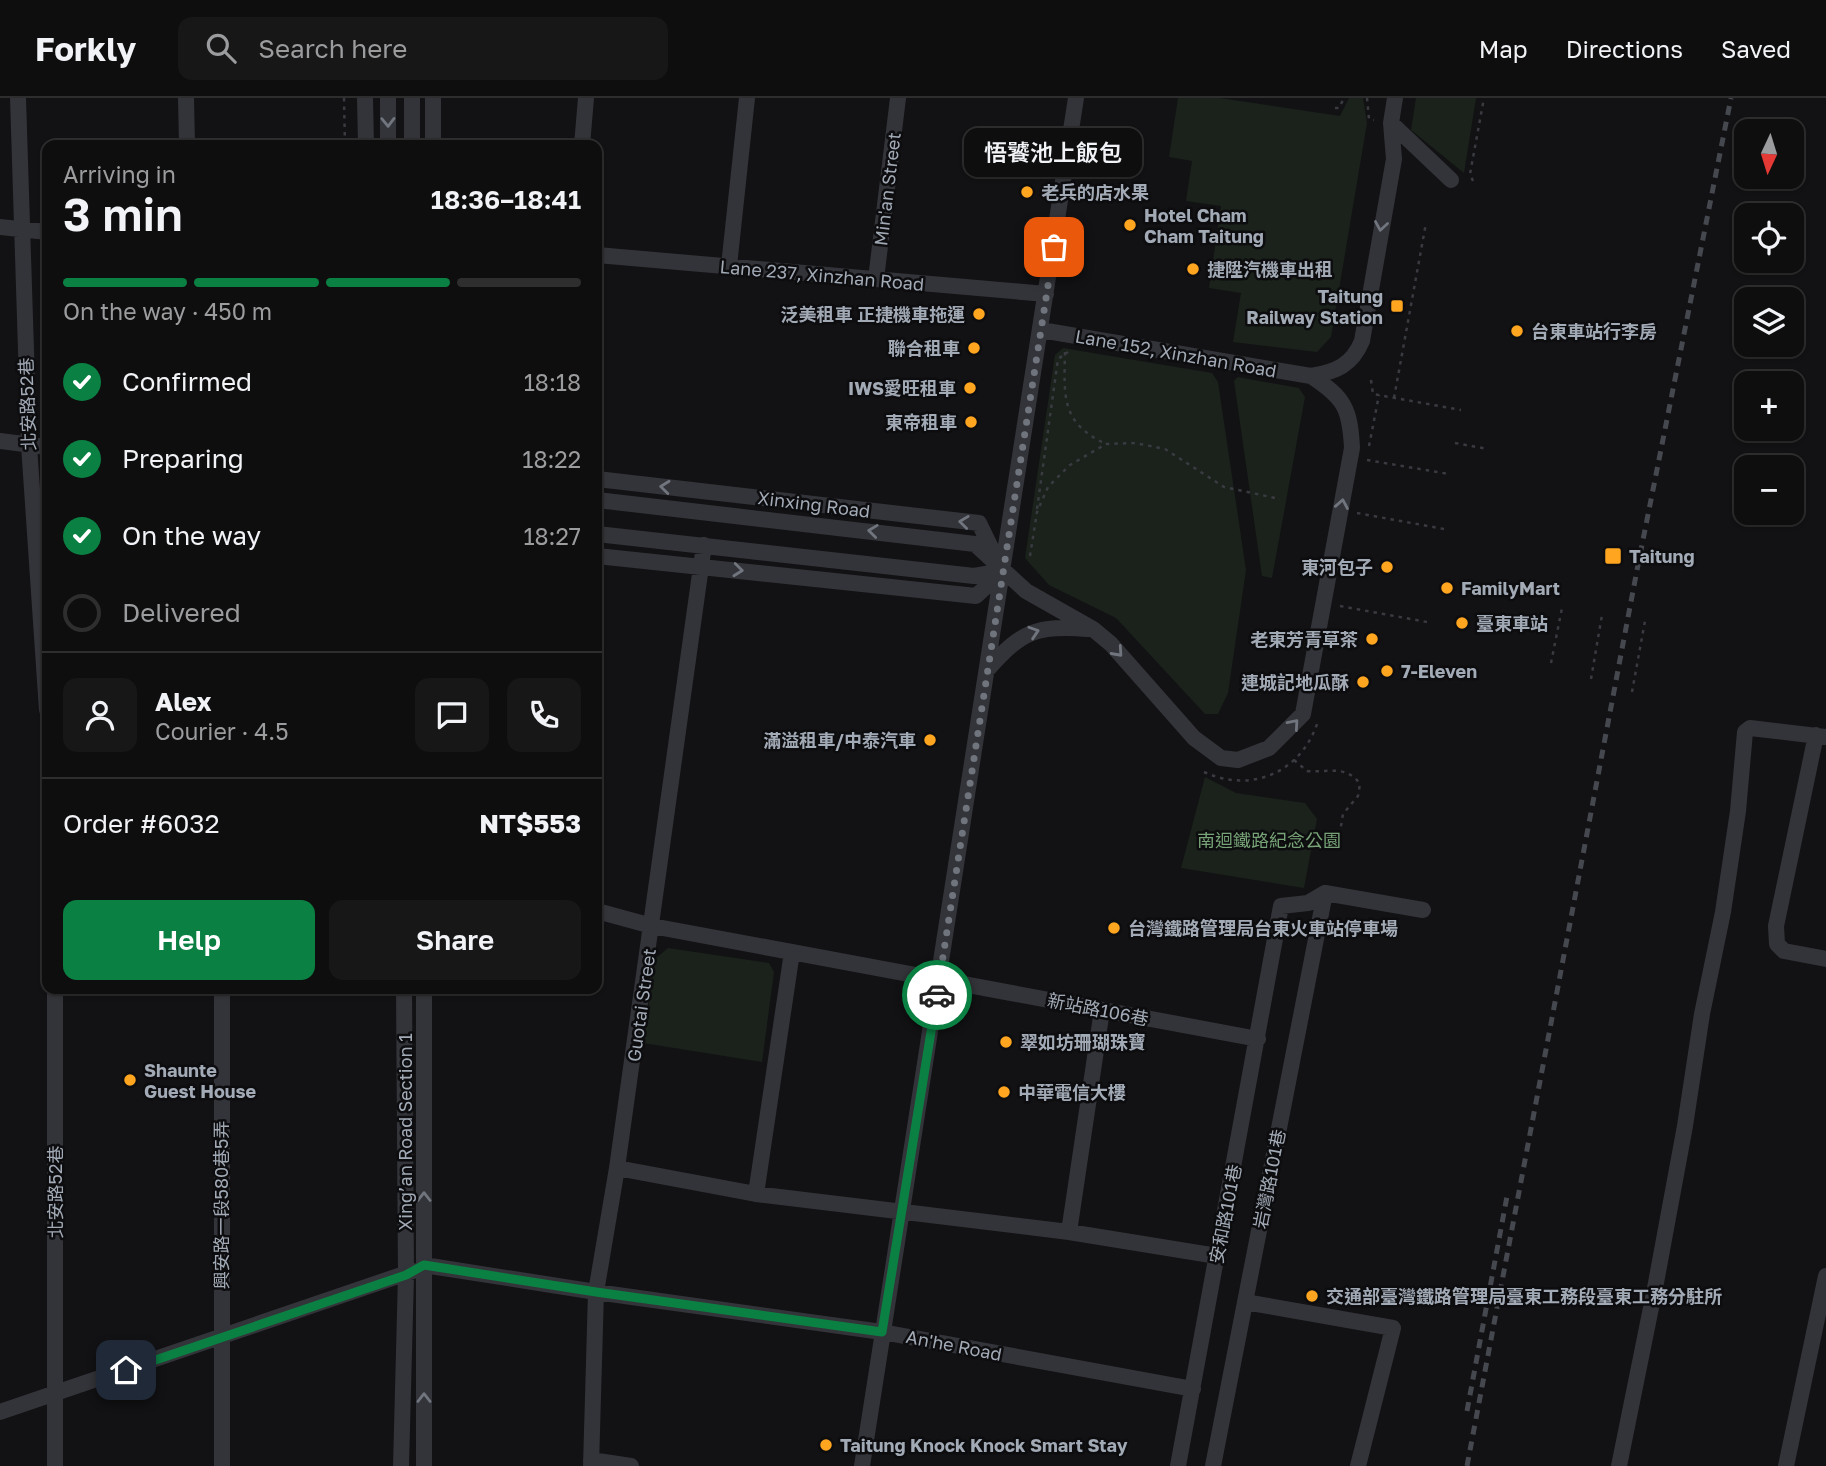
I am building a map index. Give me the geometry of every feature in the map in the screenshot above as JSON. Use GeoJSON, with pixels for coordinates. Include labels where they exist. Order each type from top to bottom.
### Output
{"type":"FeatureCollection","features":[{"type":"Feature","properties":{"kind":"street","name":"北安路52巷"},"geometry":{"type":"LineString","coordinates":[[18,98],[29,445],[42,610]]}},
{"type":"Feature","properties":{"kind":"street"},"geometry":{"type":"LineString","coordinates":[[186,98],[187,140]]}},
{"type":"Feature","properties":{"kind":"street"},"geometry":{"type":"LineString","coordinates":[[365,98],[366,140]]}},
{"type":"Feature","properties":{"kind":"street"},"geometry":{"type":"LineString","coordinates":[[388,98],[388,140]]}},
{"type":"Feature","properties":{"kind":"street"},"geometry":{"type":"LineString","coordinates":[[412,98],[412,140]]}},
{"type":"Feature","properties":{"kind":"street"},"geometry":{"type":"LineString","coordinates":[[433,98],[433,140]]}},
{"type":"Feature","properties":{"kind":"street"},"geometry":{"type":"LineString","coordinates":[[583,140],[586,98]]}},
{"type":"Feature","properties":{"kind":"street"},"geometry":{"type":"LineString","coordinates":[[729,267],[747,98]]}},
{"type":"Feature","properties":{"kind":"street","name":"Min'an Street"},"geometry":{"type":"LineString","coordinates":[[876,279],[898,98]]}},
{"type":"Feature","properties":{"kind":"street"},"geometry":{"type":"LineString","coordinates":[[862,1466],[989,668],[1076,98]]}},
{"type":"Feature","properties":{"kind":"street"},"geometry":{"type":"LineString","coordinates":[[1311,376],[1330,373],[1348,364],[1362,341],[1394,159],[1391,124],[1395,98]]}},
{"type":"Feature","properties":{"kind":"street"},"geometry":{"type":"LineString","coordinates":[[1391,124],[1451,180]]}},
{"type":"Feature","properties":{"kind":"street"},"geometry":{"type":"LineString","coordinates":[[0,227],[42,231]]}},
{"type":"Feature","properties":{"kind":"street","name":"Lane 237, Xinzhan Road"},"geometry":{"type":"LineString","coordinates":[[602,255],[1046,294]]}},
{"type":"Feature","properties":{"kind":"street","name":"Lane 152, Xinzhan Road"},"geometry":{"type":"LineString","coordinates":[[1041,330],[1311,376]]}},
{"type":"Feature","properties":{"kind":"street","name":"Xinxing Road"},"geometry":{"type":"LineString","coordinates":[[602,500],[975,544],[1026,591],[1093,629],[1111,644],[1194,738],[1221,758],[1238,760],[1269,748],[1303,714],[1352,448],[1350,419],[1343,401],[1311,376]]}},
{"type":"Feature","properties":{"kind":"street"},"geometry":{"type":"LineString","coordinates":[[29,445],[42,439]]}},
{"type":"Feature","properties":{"kind":"street"},"geometry":{"type":"LineString","coordinates":[[0,441],[42,446]]}},
{"type":"Feature","properties":{"kind":"street","name":"Xinxing Road"},"geometry":{"type":"LineString","coordinates":[[602,481],[979,523],[1003,571]]}},
{"type":"Feature","properties":{"kind":"street"},"geometry":{"type":"LineString","coordinates":[[708,511],[710,492]]}},
{"type":"Feature","properties":{"kind":"street"},"geometry":{"type":"LineString","coordinates":[[602,535],[974,576],[1003,571]]}},
{"type":"Feature","properties":{"kind":"street","name":"Guotai Street"},"geometry":{"type":"LineString","coordinates":[[591,1463],[596,1292],[652,926],[704,545]]}},
{"type":"Feature","properties":{"kind":"street"},"geometry":{"type":"LineString","coordinates":[[602,556],[976,596],[1003,571]]}},
{"type":"Feature","properties":{"kind":"street"},"geometry":{"type":"LineString","coordinates":[[989,668],[1006,649],[1032,630],[1055,626],[1093,629]]}},
{"type":"Feature","properties":{"kind":"street"},"geometry":{"type":"LineString","coordinates":[[1619,1466],[1660,1261],[1702,1014],[1723,912],[1738,811],[1745,732],[1750,727],[1821,736],[1776,926],[1777,944],[1784,951],[1826,959]]}},
{"type":"Feature","properties":{"kind":"street"},"geometry":{"type":"LineString","coordinates":[[1325,893],[1423,909]]}},
{"type":"Feature","properties":{"kind":"street","name":"安和路101巷"},"geometry":{"type":"LineString","coordinates":[[1178,1466],[1281,906],[1308,903],[1325,893]]}},
{"type":"Feature","properties":{"kind":"street","name":"岩灣路101巷"},"geometry":{"type":"LineString","coordinates":[[1213,1466],[1325,893]]}},
{"type":"Feature","properties":{"kind":"street","name":"新站路106巷"},"geometry":{"type":"LineString","coordinates":[[602,912],[652,926],[1258,1039]]}},
{"type":"Feature","properties":{"kind":"street"},"geometry":{"type":"LineString","coordinates":[[756,1194],[792,952]]}},
{"type":"Feature","properties":{"kind":"street","name":"北安路52巷"},"geometry":{"type":"LineString","coordinates":[[55,994],[55,1466]]}},
{"type":"Feature","properties":{"kind":"street","name":"興安路一段580巷5弄"},"geometry":{"type":"LineString","coordinates":[[222,994],[222,1466]]}},
{"type":"Feature","properties":{"kind":"street","name":"Xing’an Road Section 1"},"geometry":{"type":"LineString","coordinates":[[401,1466],[406,1275],[404,994]]}},
{"type":"Feature","properties":{"kind":"street","name":"Xing’an Road Section 1"},"geometry":{"type":"LineString","coordinates":[[424,994],[424,1466]]}},
{"type":"Feature","properties":{"kind":"street"},"geometry":{"type":"LineString","coordinates":[[1069,1232],[1102,1010]]}},
{"type":"Feature","properties":{"kind":"street"},"geometry":{"type":"LineString","coordinates":[[617,1168],[756,1194],[1069,1232],[1217,1256]]}},
{"type":"Feature","properties":{"kind":"street"},"geometry":{"type":"LineString","coordinates":[[0,1412],[406,1275],[424,1265]]}},
{"type":"Feature","properties":{"kind":"street","name":"An'he Road"},"geometry":{"type":"LineString","coordinates":[[424,1265],[882,1332],[1193,1389]]}},
{"type":"Feature","properties":{"kind":"street"},"geometry":{"type":"LineString","coordinates":[[1786,1466],[1826,1276]]}},
{"type":"Feature","properties":{"kind":"street"},"geometry":{"type":"LineString","coordinates":[[1245,1302],[1393,1328],[1358,1466]]}},
{"type":"Feature","properties":{"kind":"street"},"geometry":{"type":"LineString","coordinates":[[591,1463],[631,1466]]}},
{"type":"Feature","properties":{"kind":"path"},"geometry":{"type":"LineString","coordinates":[[344,98],[345,140]]}},
{"type":"Feature","properties":{"kind":"path"},"geometry":{"type":"LineString","coordinates":[[1335,108],[1339,108],[1344,98]]}},
{"type":"Feature","properties":{"kind":"path"},"geometry":{"type":"LineString","coordinates":[[1367,98],[1369,119],[1374,120]]}},
{"type":"Feature","properties":{"kind":"path"},"geometry":{"type":"LineString","coordinates":[[1473,181],[1470,174],[1484,98]]}},
{"type":"Feature","properties":{"kind":"path"},"geometry":{"type":"LineString","coordinates":[[1394,398],[1426,223]]}},
{"type":"Feature","properties":{"kind":"path"},"geometry":{"type":"LineString","coordinates":[[1065,352],[1075,353]]}},
{"type":"Feature","properties":{"kind":"path"},"geometry":{"type":"LineString","coordinates":[[1065,352],[1066,402],[1073,420],[1083,433],[1106,444],[1135,443],[1165,449],[1224,487],[1280,499]]}},
{"type":"Feature","properties":{"kind":"path"},"geometry":{"type":"LineString","coordinates":[[1030,556],[1058,359],[1065,352]]}},
{"type":"Feature","properties":{"kind":"path"},"geometry":{"type":"LineString","coordinates":[[1371,380],[1373,394],[1461,410]]}},
{"type":"Feature","properties":{"kind":"path"},"geometry":{"type":"LineString","coordinates":[[1455,443],[1488,450]]}},
{"type":"Feature","properties":{"kind":"path"},"geometry":{"type":"LineString","coordinates":[[1037,512],[1048,487],[1070,465],[1106,444]]}},
{"type":"Feature","properties":{"kind":"path"},"geometry":{"type":"LineString","coordinates":[[1367,460],[1448,474]]}},
{"type":"Feature","properties":{"kind":"path"},"geometry":{"type":"LineString","coordinates":[[1357,513],[1444,529]]}},
{"type":"Feature","properties":{"kind":"path"},"geometry":{"type":"LineString","coordinates":[[1340,607],[1427,622]]}},
{"type":"Feature","properties":{"kind":"path"},"geometry":{"type":"LineString","coordinates":[[1551,663],[1562,608]]}},
{"type":"Feature","properties":{"kind":"path"},"geometry":{"type":"LineString","coordinates":[[1591,679],[1602,615]]}},
{"type":"Feature","properties":{"kind":"path"},"geometry":{"type":"LineString","coordinates":[[1632,692],[1645,621]]}},
{"type":"Feature","properties":{"kind":"path"},"geometry":{"type":"LineString","coordinates":[[1294,760],[1307,771],[1340,770],[1356,778],[1360,784],[1358,796],[1343,814],[1340,832]]}},
{"type":"Feature","properties":{"kind":"green space"},"geometry":{"type":"Polygon","coordinates":[[[1178,98],[1220,98],[1340,116],[1349,98],[1363,98],[1367,123],[1331,337],[1317,352],[1233,342],[1241,293],[1209,288],[1221,206],[1186,201],[1192,161],[1169,157],[1178,98]]]}},
{"type":"Feature","properties":{"kind":"green space"},"geometry":{"type":"Polygon","coordinates":[[[1416,98],[1476,98],[1464,173],[1411,130],[1416,98]]]}},
{"type":"Feature","properties":{"kind":"green space"},"geometry":{"type":"Polygon","coordinates":[[[1063,348],[1212,373],[1218,382],[1246,570],[1228,693],[1218,714],[1205,714],[1116,618],[1049,585],[1025,558],[1055,355],[1063,348]]]}},
{"type":"Feature","properties":{"kind":"green space"},"geometry":{"type":"Polygon","coordinates":[[[1238,377],[1299,388],[1305,397],[1272,578],[1262,576],[1234,381],[1238,377]]]}},
{"type":"Feature","properties":{"kind":"green space","name":"南迴鐵路紀念公園"},"geometry":{"type":"Polygon","coordinates":[[[1205,777],[1236,793],[1305,803],[1317,819],[1304,888],[1181,868],[1205,777]]]}},
{"type":"Feature","properties":{"kind":"green space"},"geometry":{"type":"Polygon","coordinates":[[[668,948],[769,963],[774,972],[762,1062],[643,1043],[655,959],[668,948]]]}},
{"type":"Feature","properties":{"kind":"railway"},"geometry":{"type":"LineString","coordinates":[[1467,1466],[1637,570],[1731,98]]}},
{"type":"Feature","properties":{"kind":"railway"},"geometry":{"type":"LineString","coordinates":[[1467,1411],[1508,1191]]}},
{"type":"Feature","properties":{"kind":"way so far"},"geometry":{"type":"LineString","coordinates":[[937,995],[1054,247]]}},
{"type":"Feature","properties":{"kind":"place","name":"老兵的店水果"},"geometry":{"type":"Point","coordinates":[1027,192]}},
{"type":"Feature","properties":{"kind":"place","name":"Hotel Cham Cham Taitung"},"geometry":{"type":"Point","coordinates":[1130,225]}},
{"type":"Feature","properties":{"kind":"place","name":"悟饕池上飯包"},"geometry":{"type":"Point","coordinates":[1054,247]}},
{"type":"Feature","properties":{"kind":"place","name":"捷陞汽機車出租"},"geometry":{"type":"Point","coordinates":[1193,269]}},
{"type":"Feature","properties":{"kind":"place","name":"Taitung Railway Station"},"geometry":{"type":"Point","coordinates":[1397,306]}},
{"type":"Feature","properties":{"kind":"place","name":"泛美租車 正捷機車拖運"},"geometry":{"type":"Point","coordinates":[979,314]}},
{"type":"Feature","properties":{"kind":"place","name":"台東車站行李房"},"geometry":{"type":"Point","coordinates":[1517,331]}},
{"type":"Feature","properties":{"kind":"place","name":"聯合租車"},"geometry":{"type":"Point","coordinates":[974,348]}},
{"type":"Feature","properties":{"kind":"place","name":"IWS愛旺租車"},"geometry":{"type":"Point","coordinates":[970,388]}},
{"type":"Feature","properties":{"kind":"place","name":"東帝租車"},"geometry":{"type":"Point","coordinates":[971,422]}},
{"type":"Feature","properties":{"kind":"place","name":"Taitung"},"geometry":{"type":"Point","coordinates":[1613,556]}},
{"type":"Feature","properties":{"kind":"place","name":"東河包子"},"geometry":{"type":"Point","coordinates":[1387,567]}},
{"type":"Feature","properties":{"kind":"place","name":"FamilyMart"},"geometry":{"type":"Point","coordinates":[1447,588]}},
{"type":"Feature","properties":{"kind":"place","name":"臺東車站"},"geometry":{"type":"Point","coordinates":[1462,623]}},
{"type":"Feature","properties":{"kind":"place","name":"老東芳青草茶"},"geometry":{"type":"Point","coordinates":[1372,639]}},
{"type":"Feature","properties":{"kind":"place","name":"7-Eleven"},"geometry":{"type":"Point","coordinates":[1387,671]}},
{"type":"Feature","properties":{"kind":"place","name":"連城記地瓜酥"},"geometry":{"type":"Point","coordinates":[1363,682]}},
{"type":"Feature","properties":{"kind":"place","name":"滿溢租車/中泰汽車"},"geometry":{"type":"Point","coordinates":[930,740]}},
{"type":"Feature","properties":{"kind":"place","name":"台灣鐵路管理局台東火車站停車場"},"geometry":{"type":"Point","coordinates":[1114,928]}},
{"type":"Feature","properties":{"kind":"place","name":"翠如坊珊瑚珠寶"},"geometry":{"type":"Point","coordinates":[1006,1042]}},
{"type":"Feature","properties":{"kind":"place","name":"Shaunte Guest House"},"geometry":{"type":"Point","coordinates":[130,1080]}},
{"type":"Feature","properties":{"kind":"place","name":"中華電信大樓"},"geometry":{"type":"Point","coordinates":[1004,1092]}},
{"type":"Feature","properties":{"kind":"place","name":"交通部臺灣鐵路管理局臺東工務段臺東工務分駐所"},"geometry":{"type":"Point","coordinates":[1312,1296]}},
{"type":"Feature","properties":{"kind":"place","name":"Taitung Knock Knock Smart Stay"},"geometry":{"type":"Point","coordinates":[826,1445]}},
{"type":"Feature","properties":{"kind":"route"},"geometry":{"type":"LineString","coordinates":[[126,1370],[406,1275],[424,1265],[882,1332],[937,995]]}}]}
